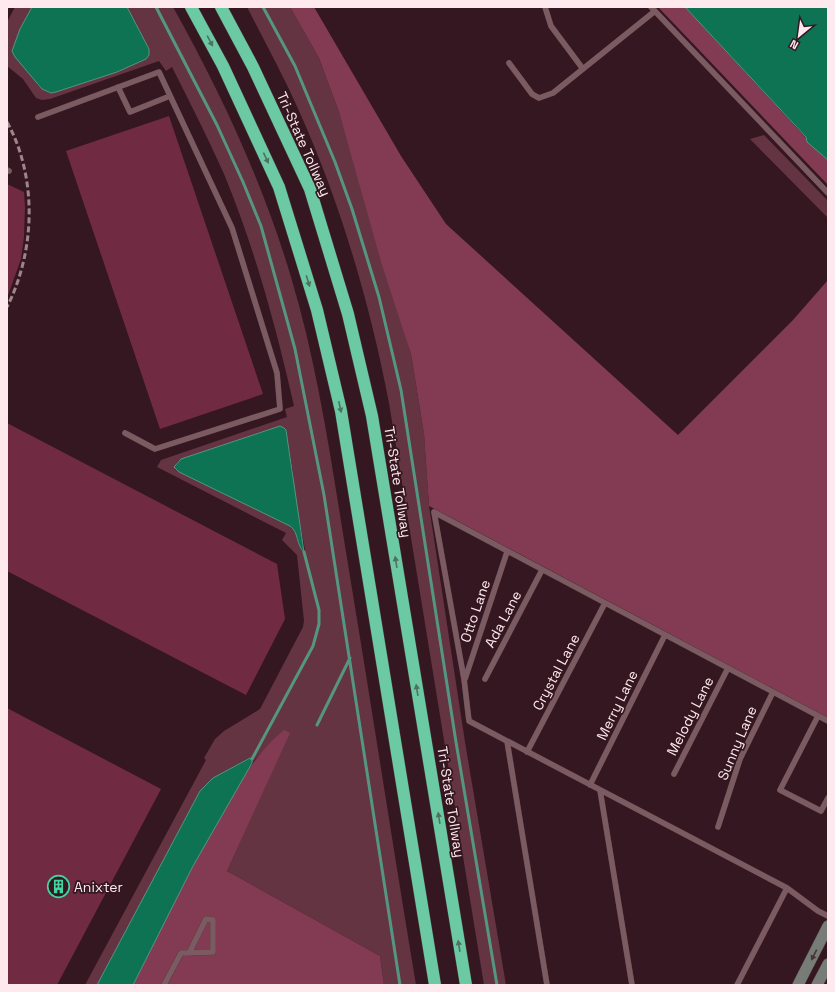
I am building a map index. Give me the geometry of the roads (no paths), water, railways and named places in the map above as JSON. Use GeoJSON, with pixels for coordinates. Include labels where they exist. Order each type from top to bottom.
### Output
{"type":"FeatureCollection","features":[{"type":"Feature","properties":{"kind":"highway"},"geometry":{"type":"LineString","coordinates":[[192,7],[223,66],[280,187],[317,310],[341,411],[435,985]]}},
{"type":"Feature","properties":{"kind":"highway","name":"Tri-State Tollway"},"geometry":{"type":"LineString","coordinates":[[221,7],[253,67],[310,189],[348,314],[372,416],[466,985]]}},
{"type":"Feature","properties":{"kind":"main road"},"geometry":{"type":"LineString","coordinates":[[798,985],[828,926]]}},
{"type":"Feature","properties":{"kind":"main road"},"geometry":{"type":"LineString","coordinates":[[818,985],[828,964]]}},
{"type":"Feature","properties":{"kind":"lane"},"geometry":{"type":"LineString","coordinates":[[545,7],[551,26],[583,69]]}},
{"type":"Feature","properties":{"kind":"lane"},"geometry":{"type":"LineString","coordinates":[[509,63],[532,94],[538,98],[553,94],[653,9],[828,193]]}},
{"type":"Feature","properties":{"kind":"lane"},"geometry":{"type":"LineString","coordinates":[[38,117],[159,72],[232,228],[277,373],[280,409],[155,449],[125,433]]}},
{"type":"Feature","properties":{"kind":"lane"},"geometry":{"type":"LineString","coordinates":[[118,87],[130,112],[170,96]]}},
{"type":"Feature","properties":{"kind":"lane"},"geometry":{"type":"LineString","coordinates":[[828,721],[434,512],[464,679],[469,721],[787,888],[818,911],[828,916]]}},
{"type":"Feature","properties":{"kind":"lane","name":"Otto Lane"},"geometry":{"type":"LineString","coordinates":[[464,679],[507,552]]}},
{"type":"Feature","properties":{"kind":"lane","name":"Ada Lane"},"geometry":{"type":"LineString","coordinates":[[485,679],[542,570]]}},
{"type":"Feature","properties":{"kind":"lane","name":"Crystal Lane"},"geometry":{"type":"LineString","coordinates":[[527,752],[605,603]]}},
{"type":"Feature","properties":{"kind":"lane","name":"Merry Lane"},"geometry":{"type":"LineString","coordinates":[[590,785],[665,635]]}},
{"type":"Feature","properties":{"kind":"lane","name":"Melody Lane"},"geometry":{"type":"LineString","coordinates":[[674,774],[728,668]]}},
{"type":"Feature","properties":{"kind":"lane","name":"Sunny Lane"},"geometry":{"type":"LineString","coordinates":[[718,827],[740,759],[772,692]]}},
{"type":"Feature","properties":{"kind":"lane"},"geometry":{"type":"LineString","coordinates":[[818,716],[780,790],[821,811],[828,798]]}},
{"type":"Feature","properties":{"kind":"lane"},"geometry":{"type":"LineString","coordinates":[[507,741],[547,985]]}},
{"type":"Feature","properties":{"kind":"lane"},"geometry":{"type":"LineString","coordinates":[[600,790],[632,985]]}},
{"type":"Feature","properties":{"kind":"lane"},"geometry":{"type":"LineString","coordinates":[[737,985],[787,888]]}},
{"type":"Feature","properties":{"kind":"lane"},"geometry":{"type":"LineString","coordinates":[[164,985],[182,953],[213,952],[213,920],[206,919],[189,952]]}},
{"type":"Feature","properties":{"kind":"waterway"},"geometry":{"type":"LineString","coordinates":[[156,7],[217,125],[261,226],[295,349],[324,495],[400,985]]}},
{"type":"Feature","properties":{"kind":"waterway"},"geometry":{"type":"LineString","coordinates":[[263,7],[295,66],[335,162],[352,209],[379,297],[401,390],[456,742],[497,985]]}},
{"type":"Feature","properties":{"kind":"waterway"},"geometry":{"type":"LineString","coordinates":[[252,759],[313,646],[319,624],[319,610],[304,552]]}},
{"type":"Feature","properties":{"kind":"waterway"},"geometry":{"type":"LineString","coordinates":[[317,725],[350,658]]}},
{"type":"Feature","properties":{"kind":"railway"},"geometry":{"type":"LineString","coordinates":[[7,122],[17,144],[24,167],[28,191],[29,215],[23,263],[16,286],[7,307]]}},
{"type":"Feature","properties":{"kind":"place","name":"Anixter"},"geometry":{"type":"Point","coordinates":[58,887]}}]}
